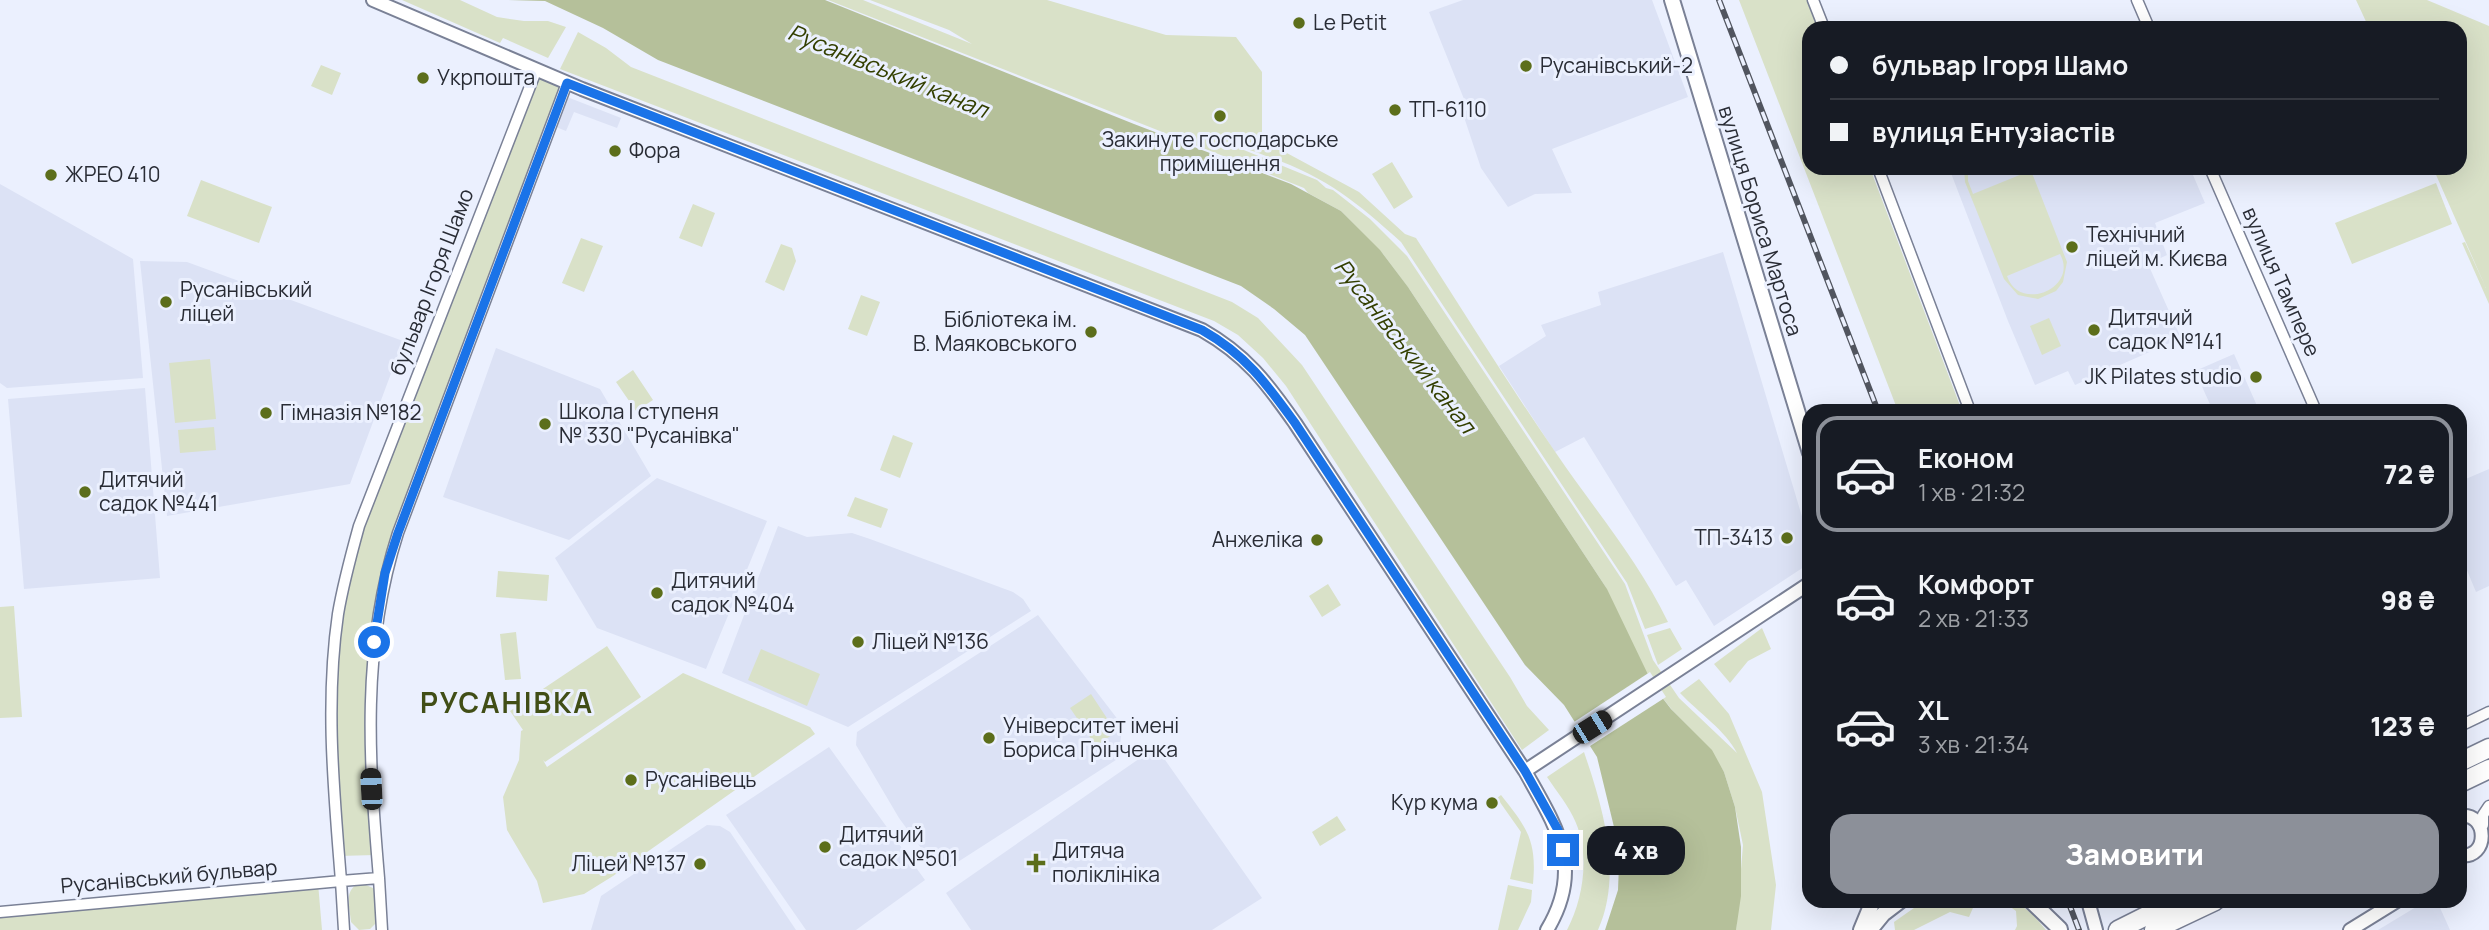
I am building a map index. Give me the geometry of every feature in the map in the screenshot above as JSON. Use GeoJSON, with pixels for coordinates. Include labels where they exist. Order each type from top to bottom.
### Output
{"type":"FeatureCollection","features":[{"type":"Feature","properties":{"kind":"highway"},"geometry":{"type":"LineString","coordinates":[[2467,759],[2489,748]]}},
{"type":"Feature","properties":{"kind":"highway"},"geometry":{"type":"LineString","coordinates":[[2467,780],[2489,769]]}},
{"type":"Feature","properties":{"kind":"highway"},"geometry":{"type":"LineString","coordinates":[[2149,924],[2168,908]]}},
{"type":"Feature","properties":{"kind":"highway"},"geometry":{"type":"LineString","coordinates":[[2118,930],[2149,924],[2195,908]]}},
{"type":"Feature","properties":{"kind":"main road","name":"вулиця Бориса Мартоса"},"geometry":{"type":"LineString","coordinates":[[1672,0],[1802,427]]}},
{"type":"Feature","properties":{"kind":"main road"},"geometry":{"type":"LineString","coordinates":[[1861,930],[1870,908]]}},
{"type":"Feature","properties":{"kind":"main road"},"geometry":{"type":"LineString","coordinates":[[1870,930],[1891,908]]}},
{"type":"Feature","properties":{"kind":"main road"},"geometry":{"type":"LineString","coordinates":[[2038,908],[2060,929]]}},
{"type":"Feature","properties":{"kind":"main road"},"geometry":{"type":"LineString","coordinates":[[2052,908],[2060,929]]}},
{"type":"Feature","properties":{"kind":"street"},"geometry":{"type":"LineString","coordinates":[[373,0],[536,71],[1202,330],[1226,343],[1264,381],[1295,423],[1525,771],[1558,830],[1563,850],[1562,897],[1547,930]]}},
{"type":"Feature","properties":{"kind":"street"},"geometry":{"type":"LineString","coordinates":[[1814,0],[1822,21]]}},
{"type":"Feature","properties":{"kind":"street"},"geometry":{"type":"LineString","coordinates":[[2137,0],[2146,21]]}},
{"type":"Feature","properties":{"kind":"street","name":"бульвар Ігоря Шамо"},"geometry":{"type":"LineString","coordinates":[[344,930],[331,734],[337,627],[347,568],[359,526],[536,71]]}},
{"type":"Feature","properties":{"kind":"street"},"geometry":{"type":"LineString","coordinates":[[382,930],[369,734],[373,655],[385,573],[567,83]]}},
{"type":"Feature","properties":{"kind":"street"},"geometry":{"type":"LineString","coordinates":[[1881,175],[1967,404]]}},
{"type":"Feature","properties":{"kind":"street","name":"вулиця Тампере"},"geometry":{"type":"LineString","coordinates":[[2213,175],[2313,404]]}},
{"type":"Feature","properties":{"kind":"street"},"geometry":{"type":"LineString","coordinates":[[1525,771],[1802,588]]}},
{"type":"Feature","properties":{"kind":"street"},"geometry":{"type":"LineString","coordinates":[[2467,722],[2489,712]]}},
{"type":"Feature","properties":{"kind":"street"},"geometry":{"type":"LineString","coordinates":[[2476,852],[2486,841],[2483,815],[2489,806]]}},
{"type":"Feature","properties":{"kind":"street"},"geometry":{"type":"LineString","coordinates":[[2467,816],[2474,817],[2486,831]]}},
{"type":"Feature","properties":{"kind":"street","name":"Русанівський бульвар"},"geometry":{"type":"LineString","coordinates":[[0,912],[379,878]]}},
{"type":"Feature","properties":{"kind":"street"},"geometry":{"type":"LineString","coordinates":[[2090,908],[2096,930]]}},
{"type":"Feature","properties":{"kind":"street"},"geometry":{"type":"LineString","coordinates":[[2350,930],[2386,908]]}},
{"type":"Feature","properties":{"kind":"shaded area"},"geometry":{"type":"Polygon","coordinates":[[[402,0],[460,0],[497,17],[548,21],[566,27],[548,58],[503,38],[500,43],[402,0]]]}},
{"type":"Feature","properties":{"kind":"shaded area"},"geometry":{"type":"Polygon","coordinates":[[[828,0],[863,0],[972,44],[949,30],[870,0],[1047,0],[1166,35],[1236,37],[1262,72],[1262,133],[1272,145],[1359,192],[1405,234],[1416,238],[1570,474],[1643,577],[1668,622],[1645,629],[1627,583],[1401,242],[1355,203],[1325,183],[1290,165],[1234,146],[1317,180],[1333,190],[1370,219],[1407,256],[1625,584],[1653,660],[1679,698],[1737,753],[1719,729],[1680,693],[1699,679],[1729,714],[1762,792],[1776,885],[1771,930],[1736,930],[1743,845],[1724,772],[1710,749],[1657,691],[1605,586],[1410,290],[1383,254],[1341,211],[1308,193],[1304,188],[828,0]]]}},
{"type":"Feature","properties":{"kind":"shaded area"},"geometry":{"type":"Polygon","coordinates":[[[1463,0],[1652,0],[1688,97],[1552,149],[1572,193],[1535,194],[1508,207],[1481,168],[1463,114],[1468,109],[1429,12],[1463,0]]]}},
{"type":"Feature","properties":{"kind":"shaded area"},"geometry":{"type":"Polygon","coordinates":[[[1739,0],[1807,0],[1815,21],[1802,21],[1802,163],[1739,0]]]}},
{"type":"Feature","properties":{"kind":"shaded area"},"geometry":{"type":"Polygon","coordinates":[[[2356,0],[2427,0],[2489,26],[2489,304],[2462,243],[2465,242],[2486,288],[2436,175],[2467,175],[2467,21],[2366,21],[2356,0]]]}},
{"type":"Feature","properties":{"kind":"shaded area"},"geometry":{"type":"Polygon","coordinates":[[[578,32],[631,67],[1232,302],[1258,318],[1302,365],[1527,706],[1549,730],[1522,750],[1286,386],[1263,358],[1238,335],[1214,321],[560,69],[578,32]]]}},
{"type":"Feature","properties":{"kind":"shaded area"},"geometry":{"type":"Polygon","coordinates":[[[321,65],[341,73],[332,95],[311,86],[321,65]]]}},
{"type":"Feature","properties":{"kind":"shaded area"},"geometry":{"type":"Polygon","coordinates":[[[536,71],[567,83],[398,533],[371,669],[375,855],[339,856],[333,665],[347,568],[536,71]]]}},
{"type":"Feature","properties":{"kind":"shaded area"},"geometry":{"type":"Polygon","coordinates":[[[562,95],[621,118],[617,128],[574,112],[566,131],[551,125],[562,95]]]}},
{"type":"Feature","properties":{"kind":"shaded area"},"geometry":{"type":"Polygon","coordinates":[[[1392,162],[1413,197],[1394,209],[1372,174],[1392,162]]]}},
{"type":"Feature","properties":{"kind":"shaded area"},"geometry":{"type":"Polygon","coordinates":[[[1807,175],[1873,175],[1959,404],[1895,404],[1807,175]]]}},
{"type":"Feature","properties":{"kind":"shaded area","name":"Технічний ліцей м. Києва"},"geometry":{"type":"Polygon","coordinates":[[[1952,175],[2193,175],[2205,203],[2155,223],[2167,255],[2148,264],[2181,338],[2075,385],[2068,371],[2035,385],[1952,175]]]}},
{"type":"Feature","properties":{"kind":"shaded area"},"geometry":{"type":"Polygon","coordinates":[[[1964,175],[1968,175],[1973,194],[2020,175],[2033,175],[2067,262],[2063,282],[2056,291],[2038,299],[2018,295],[2004,279],[1964,175]],[[2060,254],[2007,276],[2014,287],[2023,293],[2034,294],[2055,286],[2064,266],[2060,254]]]}},
{"type":"Feature","properties":{"kind":"shaded area"},"geometry":{"type":"Polygon","coordinates":[[[201,180],[272,207],[259,243],[187,216],[201,180]]]}},
{"type":"Feature","properties":{"kind":"shaded area"},"geometry":{"type":"Polygon","coordinates":[[[2436,183],[2452,224],[2352,264],[2335,223],[2436,183]]]}},
{"type":"Feature","properties":{"kind":"shaded area"},"geometry":{"type":"Polygon","coordinates":[[[0,184],[133,259],[143,378],[7,388],[0,383],[0,184]]]}},
{"type":"Feature","properties":{"kind":"shaded area"},"geometry":{"type":"Polygon","coordinates":[[[693,204],[715,213],[702,247],[679,238],[693,204]]]}},
{"type":"Feature","properties":{"kind":"shaded area"},"geometry":{"type":"Polygon","coordinates":[[[581,238],[603,246],[584,292],[562,283],[581,238]]]}},
{"type":"Feature","properties":{"kind":"shaded area"},"geometry":{"type":"Polygon","coordinates":[[[781,244],[792,248],[796,261],[784,291],[765,282],[781,244]]]}},
{"type":"Feature","properties":{"kind":"shaded area"},"geometry":{"type":"Polygon","coordinates":[[[1723,252],[1802,517],[1802,568],[1714,626],[1686,580],[1676,586],[1584,437],[1555,452],[1499,366],[1546,336],[1541,325],[1601,305],[1598,292],[1723,252]]]}},
{"type":"Feature","properties":{"kind":"shaded area","name":"Гімназія №182"},"geometry":{"type":"Polygon","coordinates":[[[140,261],[187,262],[403,341],[350,484],[167,516],[140,261]]]}},
{"type":"Feature","properties":{"kind":"shaded area"},"geometry":{"type":"Polygon","coordinates":[[[861,295],[880,302],[867,336],[848,329],[861,295]]]}},
{"type":"Feature","properties":{"kind":"shaded area"},"geometry":{"type":"Polygon","coordinates":[[[2049,318],[2061,346],[2042,355],[2030,326],[2049,318]]]}},
{"type":"Feature","properties":{"kind":"shaded area","name":"Школа І ступеня № 330 \"Русанівка\""},"geometry":{"type":"Polygon","coordinates":[[[496,348],[600,389],[651,476],[569,540],[443,497],[496,348]]]}},
{"type":"Feature","properties":{"kind":"shaded area"},"geometry":{"type":"Polygon","coordinates":[[[2234,354],[2256,404],[2210,404],[2195,371],[2234,354]]]}},
{"type":"Feature","properties":{"kind":"shaded area"},"geometry":{"type":"Polygon","coordinates":[[[210,359],[216,419],[175,423],[169,363],[210,359]]]}},
{"type":"Feature","properties":{"kind":"shaded area"},"geometry":{"type":"Polygon","coordinates":[[[633,370],[653,400],[636,411],[616,382],[633,370]]]}},
{"type":"Feature","properties":{"kind":"shaded area","name":"Дитячий садок №441"},"geometry":{"type":"Polygon","coordinates":[[[145,388],[160,578],[24,589],[8,399],[145,388]]]}},
{"type":"Feature","properties":{"kind":"shaded area"},"geometry":{"type":"Polygon","coordinates":[[[214,427],[216,450],[180,453],[178,430],[214,427]]]}},
{"type":"Feature","properties":{"kind":"shaded area"},"geometry":{"type":"Polygon","coordinates":[[[893,435],[913,443],[900,478],[880,470],[893,435]]]}},
{"type":"Feature","properties":{"kind":"shaded area"},"geometry":{"type":"Polygon","coordinates":[[[2489,469],[2489,586],[2476,592],[2467,570],[2467,478],[2489,469]]]}},
{"type":"Feature","properties":{"kind":"shaded area","name":"Дитячий садок №404"},"geometry":{"type":"Polygon","coordinates":[[[657,478],[767,521],[706,669],[597,628],[555,558],[657,478]]]}},
{"type":"Feature","properties":{"kind":"shaded area"},"geometry":{"type":"Polygon","coordinates":[[[855,497],[888,509],[881,528],[847,516],[855,497]]]}},
{"type":"Feature","properties":{"kind":"shaded area","name":"Ліцей №136"},"geometry":{"type":"Polygon","coordinates":[[[778,526],[807,537],[852,533],[870,539],[1013,592],[1023,599],[1031,611],[848,727],[722,673],[778,526]]]}},
{"type":"Feature","properties":{"kind":"shaded area"},"geometry":{"type":"Polygon","coordinates":[[[498,571],[549,575],[547,601],[496,597],[498,571]]]}},
{"type":"Feature","properties":{"kind":"shaded area"},"geometry":{"type":"Polygon","coordinates":[[[1328,584],[1341,605],[1322,617],[1309,596],[1328,584]]]}},
{"type":"Feature","properties":{"kind":"shaded area"},"geometry":{"type":"Polygon","coordinates":[[[14,606],[22,717],[0,718],[0,607],[14,606]]]}},
{"type":"Feature","properties":{"kind":"shaded area","name":"Університет імені Бориса Грінченка"},"geometry":{"type":"Polygon","coordinates":[[[1038,615],[1122,725],[1119,758],[950,867],[932,863],[899,818],[856,745],[857,732],[1038,615]]]}},
{"type":"Feature","properties":{"kind":"shaded area"},"geometry":{"type":"Polygon","coordinates":[[[1670,628],[1682,649],[1658,665],[1647,635],[1670,628]]]}},
{"type":"Feature","properties":{"kind":"shaded area"},"geometry":{"type":"Polygon","coordinates":[[[1762,628],[1771,649],[1748,661],[1730,683],[1714,664],[1762,628]]]}},
{"type":"Feature","properties":{"kind":"shaded area"},"geometry":{"type":"Polygon","coordinates":[[[516,632],[521,679],[505,680],[500,634],[516,632]]]}},
{"type":"Feature","properties":{"kind":"shaded area","name":"Русанівець"},"geometry":{"type":"Polygon","coordinates":[[[607,646],[641,697],[545,762],[543,760],[547,767],[683,673],[810,727],[815,734],[613,876],[584,894],[543,903],[537,881],[507,830],[503,797],[519,760],[523,730],[510,711],[607,646]]]}},
{"type":"Feature","properties":{"kind":"shaded area"},"geometry":{"type":"Polygon","coordinates":[[[761,649],[820,674],[807,706],[748,680],[761,649]]]}},
{"type":"Feature","properties":{"kind":"shaded area"},"geometry":{"type":"Polygon","coordinates":[[[1091,694],[1116,732],[1096,746],[1070,708],[1091,694]]]}},
{"type":"Feature","properties":{"kind":"shaded area","name":"Дитячий садок №501"},"geometry":{"type":"Polygon","coordinates":[[[829,747],[925,880],[856,930],[806,930],[726,815],[829,747]]]}},
{"type":"Feature","properties":{"kind":"shaded area"},"geometry":{"type":"Polygon","coordinates":[[[1156,747],[1262,898],[1212,930],[971,930],[946,893],[1156,747]]]}},
{"type":"Feature","properties":{"kind":"shaded area"},"geometry":{"type":"Polygon","coordinates":[[[1584,752],[1603,818],[1610,864],[1609,886],[1598,930],[1567,930],[1581,891],[1583,850],[1573,817],[1547,777],[1584,752]]]}},
{"type":"Feature","properties":{"kind":"shaded area"},"geometry":{"type":"Polygon","coordinates":[[[1501,795],[1528,835],[1533,856],[1533,884],[1510,879],[1521,832],[1497,798],[1501,795]]]}},
{"type":"Feature","properties":{"kind":"shaded area"},"geometry":{"type":"Polygon","coordinates":[[[1337,816],[1346,830],[1320,846],[1312,832],[1337,816]]]}},
{"type":"Feature","properties":{"kind":"shaded area","name":"Ліцей №137"},"geometry":{"type":"Polygon","coordinates":[[[707,825],[720,826],[730,832],[796,930],[591,930],[601,896],[707,825]]]}},
{"type":"Feature","properties":{"kind":"shaded area"},"geometry":{"type":"Polygon","coordinates":[[[318,883],[322,930],[0,930],[0,912],[318,883]]]}},
{"type":"Feature","properties":{"kind":"shaded area"},"geometry":{"type":"Polygon","coordinates":[[[356,885],[366,885],[373,888],[375,893],[377,922],[370,929],[359,930],[351,922],[349,897],[356,885]]]}},
{"type":"Feature","properties":{"kind":"shaded area"},"geometry":{"type":"Polygon","coordinates":[[[1508,885],[1532,890],[1531,902],[1518,930],[1498,930],[1508,885]]]}},
{"type":"Feature","properties":{"kind":"shaded area"},"geometry":{"type":"Polygon","coordinates":[[[1914,908],[1973,908],[1969,917],[1950,912],[1914,930],[1895,930],[1894,922],[1914,908]]]}},
{"type":"Feature","properties":{"kind":"shaded area"},"geometry":{"type":"Polygon","coordinates":[[[2012,908],[2024,908],[2046,930],[2015,930],[2016,911],[2012,908]]]}},
{"type":"Feature","properties":{"kind":"shaded area"},"geometry":{"type":"Polygon","coordinates":[[[2414,908],[2440,908],[2450,930],[2378,930],[2414,908]]]}},
{"type":"Feature","properties":{"kind":"water","name":"Русанівський канал"},"geometry":{"type":"Polygon","coordinates":[[[508,0],[825,0],[1291,184],[1341,211],[1380,250],[1408,287],[1607,589],[1654,687],[1671,709],[1712,750],[1724,772],[1735,807],[1741,847],[1741,896],[1736,930],[1605,930],[1618,890],[1619,864],[1614,827],[1597,757],[1564,705],[1525,665],[1305,335],[1274,309],[1241,286],[658,60],[603,28],[545,1],[508,0]]]}},
{"type":"Feature","properties":{"kind":"pier"},"geometry":{"type":"Polygon","coordinates":[[[1650,672],[1666,697],[1587,748],[1571,724],[1650,672]]]}},
{"type":"Feature","properties":{"kind":"railway"},"geometry":{"type":"LineString","coordinates":[[1719,0],[1875,404]]}},
{"type":"Feature","properties":{"kind":"railway"},"geometry":{"type":"LineString","coordinates":[[2071,908],[2079,930]]}},
{"type":"Feature","properties":{"kind":"place","name":"Le Petit"},"geometry":{"type":"Point","coordinates":[1299,23]}},
{"type":"Feature","properties":{"kind":"place","name":"Русанівський-2"},"geometry":{"type":"Point","coordinates":[1526,66]}},
{"type":"Feature","properties":{"kind":"place","name":"Укрпошта"},"geometry":{"type":"Point","coordinates":[423,78]}},
{"type":"Feature","properties":{"kind":"place","name":"ТП-6110"},"geometry":{"type":"Point","coordinates":[1395,110]}},
{"type":"Feature","properties":{"kind":"place","name":"Закинуте господарське приміщення"},"geometry":{"type":"Point","coordinates":[1220,116]}},
{"type":"Feature","properties":{"kind":"place","name":"Фора"},"geometry":{"type":"Point","coordinates":[615,151]}},
{"type":"Feature","properties":{"kind":"place","name":"ЖРЕО 410"},"geometry":{"type":"Point","coordinates":[51,175]}},
{"type":"Feature","properties":{"kind":"place","name":"Технічний ліцей м. Києва"},"geometry":{"type":"Point","coordinates":[2072,247]}},
{"type":"Feature","properties":{"kind":"place","name":"Русанівський ліцей"},"geometry":{"type":"Point","coordinates":[166,302]}},
{"type":"Feature","properties":{"kind":"place","name":"Дитячий садок №141"},"geometry":{"type":"Point","coordinates":[2094,330]}},
{"type":"Feature","properties":{"kind":"place","name":"Бібліотека ім. В. Маяковського"},"geometry":{"type":"Point","coordinates":[1091,332]}},
{"type":"Feature","properties":{"kind":"place","name":"JK Pilates studio"},"geometry":{"type":"Point","coordinates":[2256,377]}},
{"type":"Feature","properties":{"kind":"place","name":"Гімназія №182"},"geometry":{"type":"Point","coordinates":[266,413]}},
{"type":"Feature","properties":{"kind":"place","name":"Школа І ступеня № 330 \"Русанівка\""},"geometry":{"type":"Point","coordinates":[545,424]}},
{"type":"Feature","properties":{"kind":"place","name":"Дитячий садок №441"},"geometry":{"type":"Point","coordinates":[85,492]}},
{"type":"Feature","properties":{"kind":"place","name":"ТП-3413"},"geometry":{"type":"Point","coordinates":[1787,538]}},
{"type":"Feature","properties":{"kind":"place","name":"Анжеліка"},"geometry":{"type":"Point","coordinates":[1317,540]}},
{"type":"Feature","properties":{"kind":"place","name":"Дитячий садок №404"},"geometry":{"type":"Point","coordinates":[657,593]}},
{"type":"Feature","properties":{"kind":"place","name":"Ліцей №136"},"geometry":{"type":"Point","coordinates":[858,642]}},
{"type":"Feature","properties":{"kind":"place","name":"Університет імені Бориса Грінченка"},"geometry":{"type":"Point","coordinates":[989,738]}},
{"type":"Feature","properties":{"kind":"place","name":"Русанівець"},"geometry":{"type":"Point","coordinates":[631,780]}},
{"type":"Feature","properties":{"kind":"place","name":"Кур кума"},"geometry":{"type":"Point","coordinates":[1492,803]}},
{"type":"Feature","properties":{"kind":"place","name":"Дитячий садок №501"},"geometry":{"type":"Point","coordinates":[825,847]}},
{"type":"Feature","properties":{"kind":"place","name":"Дитяча поліклініка"},"geometry":{"type":"Point","coordinates":[1036,863]}},
{"type":"Feature","properties":{"kind":"place","name":"Ліцей №137"},"geometry":{"type":"Point","coordinates":[700,864]}},
{"type":"Feature","properties":{"kind":"district","name":"РУСАНІВКА"},"geometry":{"type":"Point","coordinates":[507,703]}},
{"type":"Feature","properties":{"kind":"route"},"geometry":{"type":"LineString","coordinates":[[374,642],[385,573],[398,533],[567,83],[1202,330],[1226,343],[1264,381],[1295,423],[1525,771],[1558,830],[1563,850]]}}]}
